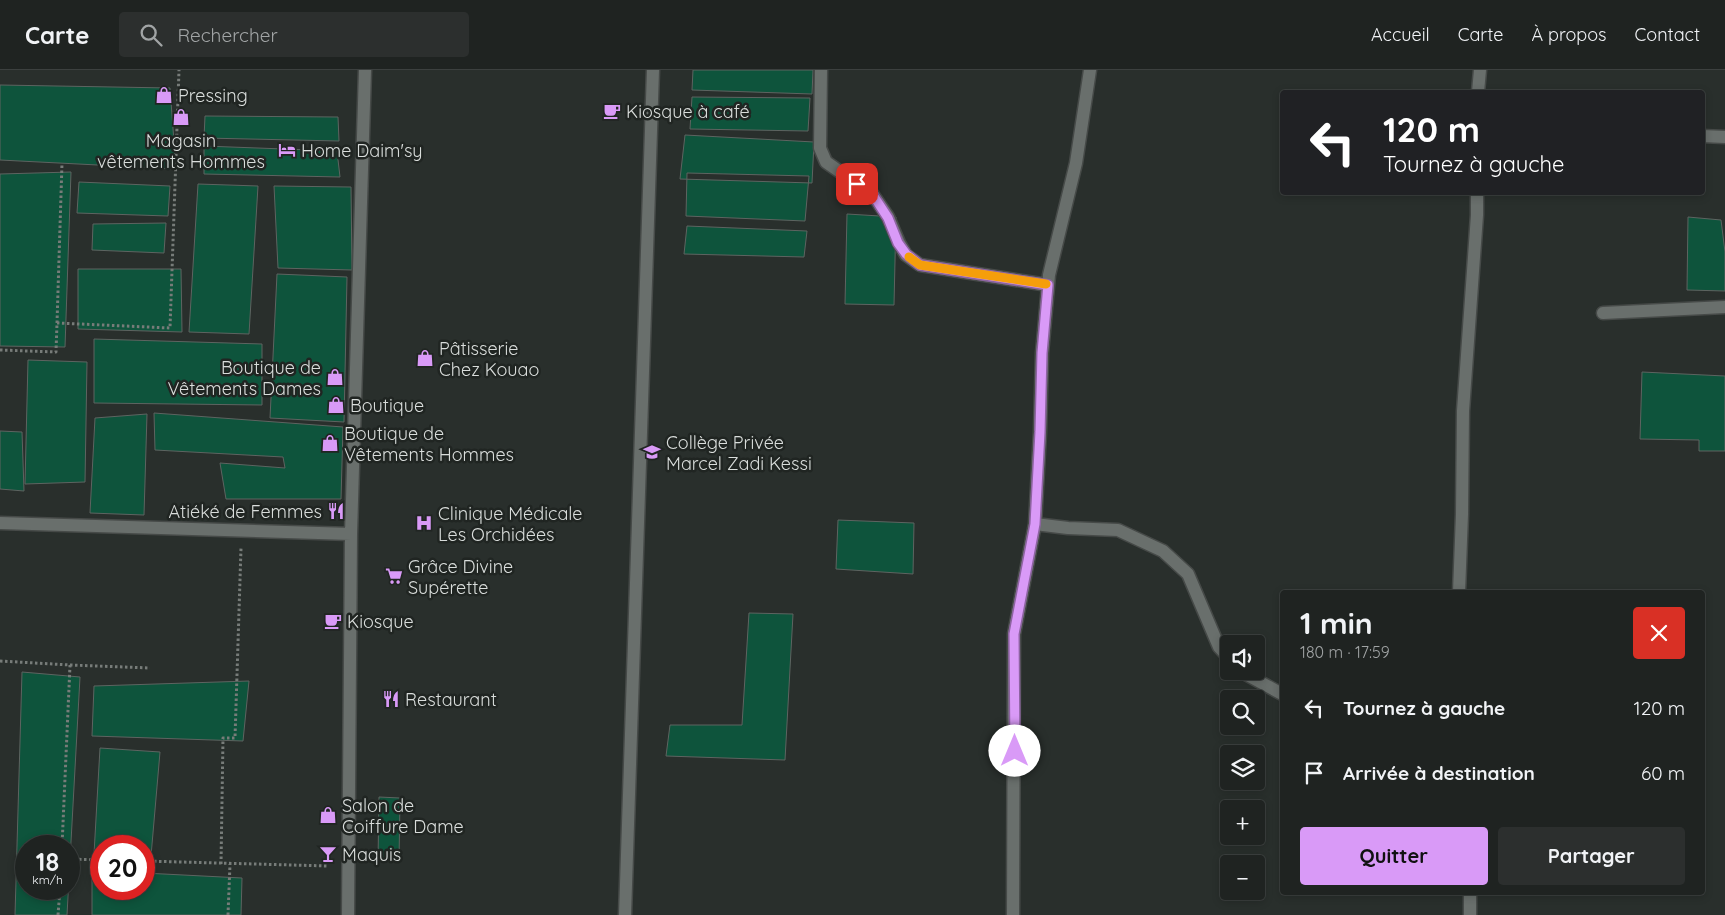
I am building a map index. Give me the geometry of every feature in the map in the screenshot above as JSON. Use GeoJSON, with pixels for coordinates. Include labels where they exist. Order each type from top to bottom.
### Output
{"type":"FeatureCollection","features":[{"type":"Feature","properties":{"kind":"street"},"geometry":{"type":"LineString","coordinates":[[348,915],[351,534],[365,70]]}},
{"type":"Feature","properties":{"kind":"street"},"geometry":{"type":"LineString","coordinates":[[624,915],[653,70]]}},
{"type":"Feature","properties":{"kind":"street"},"geometry":{"type":"LineString","coordinates":[[821,70],[820,148],[826,162],[873,195],[888,218],[898,243],[906,254],[920,265],[1048,285]]}},
{"type":"Feature","properties":{"kind":"street"},"geometry":{"type":"LineString","coordinates":[[1013,915],[1014,634],[1035,524],[1042,353],[1049,275],[1076,163],[1090,70]]}},
{"type":"Feature","properties":{"kind":"street"},"geometry":{"type":"LineString","coordinates":[[1478,90],[1480,70]]}},
{"type":"Feature","properties":{"kind":"street"},"geometry":{"type":"LineString","coordinates":[[1705,136],[1725,136]]}},
{"type":"Feature","properties":{"kind":"street"},"geometry":{"type":"LineString","coordinates":[[1459,590],[1463,412],[1477,195]]}},
{"type":"Feature","properties":{"kind":"street"},"geometry":{"type":"LineString","coordinates":[[1604,313],[1725,307]]}},
{"type":"Feature","properties":{"kind":"street"},"geometry":{"type":"LineString","coordinates":[[0,523],[351,534]]}},
{"type":"Feature","properties":{"kind":"street"},"geometry":{"type":"LineString","coordinates":[[1035,524],[1068,528],[1118,530],[1162,552],[1188,574],[1220,648]]}},
{"type":"Feature","properties":{"kind":"street"},"geometry":{"type":"LineString","coordinates":[[1256,680],[1280,693]]}},
{"type":"Feature","properties":{"kind":"street"},"geometry":{"type":"LineString","coordinates":[[1470,895],[1470,915]]}},
{"type":"Feature","properties":{"kind":"path"},"geometry":{"type":"LineString","coordinates":[[57,323],[170,328],[179,70]]}},
{"type":"Feature","properties":{"kind":"path"},"geometry":{"type":"LineString","coordinates":[[0,350],[56,352],[62,164]]}},
{"type":"Feature","properties":{"kind":"path"},"geometry":{"type":"LineString","coordinates":[[221,864],[223,738],[235,738],[242,530]]}},
{"type":"Feature","properties":{"kind":"path"},"geometry":{"type":"LineString","coordinates":[[0,661],[150,668]]}},
{"type":"Feature","properties":{"kind":"path"},"geometry":{"type":"LineString","coordinates":[[62,835],[70,665]]}},
{"type":"Feature","properties":{"kind":"path"},"geometry":{"type":"LineString","coordinates":[[155,861],[349,867]]}},
{"type":"Feature","properties":{"kind":"path"},"geometry":{"type":"LineString","coordinates":[[228,915],[230,864]]}},
{"type":"Feature","properties":{"kind":"path"},"geometry":{"type":"LineString","coordinates":[[58,915],[59,900]]}},
{"type":"Feature","properties":{"kind":"building"},"geometry":{"type":"Polygon","coordinates":[[[693,70],[813,70],[812,94],[692,90],[693,70]]]}},
{"type":"Feature","properties":{"kind":"building"},"geometry":{"type":"Polygon","coordinates":[[[0,85],[170,88],[176,169],[0,160],[0,85]]]}},
{"type":"Feature","properties":{"kind":"building"},"geometry":{"type":"Polygon","coordinates":[[[692,97],[810,98],[808,131],[690,129],[692,97]]]}},
{"type":"Feature","properties":{"kind":"building"},"geometry":{"type":"Polygon","coordinates":[[[205,116],[338,117],[339,141],[204,138],[205,116]]]}},
{"type":"Feature","properties":{"kind":"building"},"geometry":{"type":"Polygon","coordinates":[[[685,135],[814,142],[812,183],[680,179],[685,135]]]}},
{"type":"Feature","properties":{"kind":"building"},"geometry":{"type":"Polygon","coordinates":[[[204,146],[337,151],[340,177],[204,174],[204,146]]]}},
{"type":"Feature","properties":{"kind":"building"},"geometry":{"type":"Polygon","coordinates":[[[71,172],[65,347],[0,346],[0,174],[71,172]]]}},
{"type":"Feature","properties":{"kind":"building"},"geometry":{"type":"Polygon","coordinates":[[[687,173],[809,176],[805,221],[686,216],[687,173]]]}},
{"type":"Feature","properties":{"kind":"building"},"geometry":{"type":"Polygon","coordinates":[[[79,182],[170,186],[168,216],[77,213],[79,182]]]}},
{"type":"Feature","properties":{"kind":"building"},"geometry":{"type":"Polygon","coordinates":[[[198,184],[258,186],[249,334],[189,332],[198,184]]]}},
{"type":"Feature","properties":{"kind":"building"},"geometry":{"type":"Polygon","coordinates":[[[274,186],[351,187],[352,270],[278,268],[274,186]]]}},
{"type":"Feature","properties":{"kind":"building"},"geometry":{"type":"Polygon","coordinates":[[[847,214],[896,217],[894,305],[845,304],[847,214]]]}},
{"type":"Feature","properties":{"kind":"building"},"geometry":{"type":"Polygon","coordinates":[[[1688,217],[1721,220],[1725,252],[1725,291],[1687,290],[1688,217]]]}},
{"type":"Feature","properties":{"kind":"building"},"geometry":{"type":"Polygon","coordinates":[[[166,223],[164,253],[92,250],[93,224],[166,223]]]}},
{"type":"Feature","properties":{"kind":"building"},"geometry":{"type":"Polygon","coordinates":[[[687,226],[807,231],[804,257],[684,254],[687,226]]]}},
{"type":"Feature","properties":{"kind":"building"},"geometry":{"type":"Polygon","coordinates":[[[78,269],[181,269],[182,332],[78,329],[78,269]]]}},
{"type":"Feature","properties":{"kind":"building"},"geometry":{"type":"Polygon","coordinates":[[[277,274],[347,277],[344,422],[270,418],[277,274]]]}},
{"type":"Feature","properties":{"kind":"building"},"geometry":{"type":"Polygon","coordinates":[[[94,339],[262,344],[262,405],[94,403],[94,339]]]}},
{"type":"Feature","properties":{"kind":"building"},"geometry":{"type":"Polygon","coordinates":[[[28,360],[87,362],[85,482],[25,484],[28,360]]]}},
{"type":"Feature","properties":{"kind":"building"},"geometry":{"type":"Polygon","coordinates":[[[1642,372],[1725,376],[1725,451],[1699,451],[1699,440],[1640,439],[1642,372]]]}},
{"type":"Feature","properties":{"kind":"building"},"geometry":{"type":"Polygon","coordinates":[[[154,413],[343,427],[341,499],[226,499],[220,463],[285,468],[283,457],[155,450],[154,413]]]}},
{"type":"Feature","properties":{"kind":"building"},"geometry":{"type":"Polygon","coordinates":[[[147,414],[144,515],[90,513],[95,418],[147,414]]]}},
{"type":"Feature","properties":{"kind":"building"},"geometry":{"type":"Polygon","coordinates":[[[0,431],[22,432],[24,491],[0,489],[0,431]]]}},
{"type":"Feature","properties":{"kind":"building"},"geometry":{"type":"Polygon","coordinates":[[[838,520],[914,523],[913,574],[836,569],[838,520]]]}},
{"type":"Feature","properties":{"kind":"building"},"geometry":{"type":"Polygon","coordinates":[[[749,613],[793,614],[785,760],[666,756],[670,725],[742,725],[749,613]]]}},
{"type":"Feature","properties":{"kind":"building"},"geometry":{"type":"Polygon","coordinates":[[[22,672],[80,677],[71,835],[17,835],[22,672]]]}},
{"type":"Feature","properties":{"kind":"building"},"geometry":{"type":"Polygon","coordinates":[[[249,681],[243,741],[92,736],[94,686],[249,681]]]}},
{"type":"Feature","properties":{"kind":"building"},"geometry":{"type":"Polygon","coordinates":[[[100,748],[160,752],[153,835],[95,835],[100,748]]]}},
{"type":"Feature","properties":{"kind":"building"},"geometry":{"type":"Polygon","coordinates":[[[379,797],[400,798],[399,861],[378,861],[379,797]]]}},
{"type":"Feature","properties":{"kind":"building"},"geometry":{"type":"Polygon","coordinates":[[[155,874],[242,878],[241,915],[92,915],[92,900],[155,900],[155,874]]]}},
{"type":"Feature","properties":{"kind":"building"},"geometry":{"type":"Polygon","coordinates":[[[15,900],[68,900],[67,915],[15,915],[15,900]]]}},
{"type":"Feature","properties":{"kind":"slow traffic"},"geometry":{"type":"LineString","coordinates":[[909,257],[920,265],[1046,284]]}},
{"type":"Feature","properties":{"kind":"place","name":"Pressing"},"geometry":{"type":"Point","coordinates":[164,95]}},
{"type":"Feature","properties":{"kind":"place","name":"Kiosque à café"},"geometry":{"type":"Point","coordinates":[612,111]}},
{"type":"Feature","properties":{"kind":"place","name":"Magasin vêtements Hommes"},"geometry":{"type":"Point","coordinates":[181,117]}},
{"type":"Feature","properties":{"kind":"place","name":"Home Daim'sy"},"geometry":{"type":"Point","coordinates":[287,150]}},
{"type":"Feature","properties":{"kind":"place","name":"Pâtisserie Chez Kouao"},"geometry":{"type":"Point","coordinates":[425,358]}},
{"type":"Feature","properties":{"kind":"place","name":"Boutique de Vêtements Dames"},"geometry":{"type":"Point","coordinates":[335,377]}},
{"type":"Feature","properties":{"kind":"place","name":"Boutique"},"geometry":{"type":"Point","coordinates":[336,405]}},
{"type":"Feature","properties":{"kind":"place","name":"Boutique de Vêtements Hommes"},"geometry":{"type":"Point","coordinates":[330,443]}},
{"type":"Feature","properties":{"kind":"place","name":"Collège Privée Marcel Zadi Kessi"},"geometry":{"type":"Point","coordinates":[652,452]}},
{"type":"Feature","properties":{"kind":"place","name":"Atiéké de Femmes"},"geometry":{"type":"Point","coordinates":[336,511]}},
{"type":"Feature","properties":{"kind":"place","name":"Clinique Médicale Les Orchidées"},"geometry":{"type":"Point","coordinates":[424,523]}},
{"type":"Feature","properties":{"kind":"place","name":"Grâce Divine Supérette"},"geometry":{"type":"Point","coordinates":[394,576]}},
{"type":"Feature","properties":{"kind":"place","name":"Kiosque"},"geometry":{"type":"Point","coordinates":[333,621]}},
{"type":"Feature","properties":{"kind":"place","name":"Restaurant"},"geometry":{"type":"Point","coordinates":[391,699]}},
{"type":"Feature","properties":{"kind":"place","name":"Salon de Coiffure Dame"},"geometry":{"type":"Point","coordinates":[328,815]}},
{"type":"Feature","properties":{"kind":"place","name":"Maquis"},"geometry":{"type":"Point","coordinates":[328,854]}},
{"type":"Feature","properties":{"kind":"route"},"geometry":{"type":"LineString","coordinates":[[857,184],[873,195],[888,218],[898,243],[906,254],[920,265],[1048,285],[1042,353],[1035,524],[1014,634],[1015,751]]}}]}
